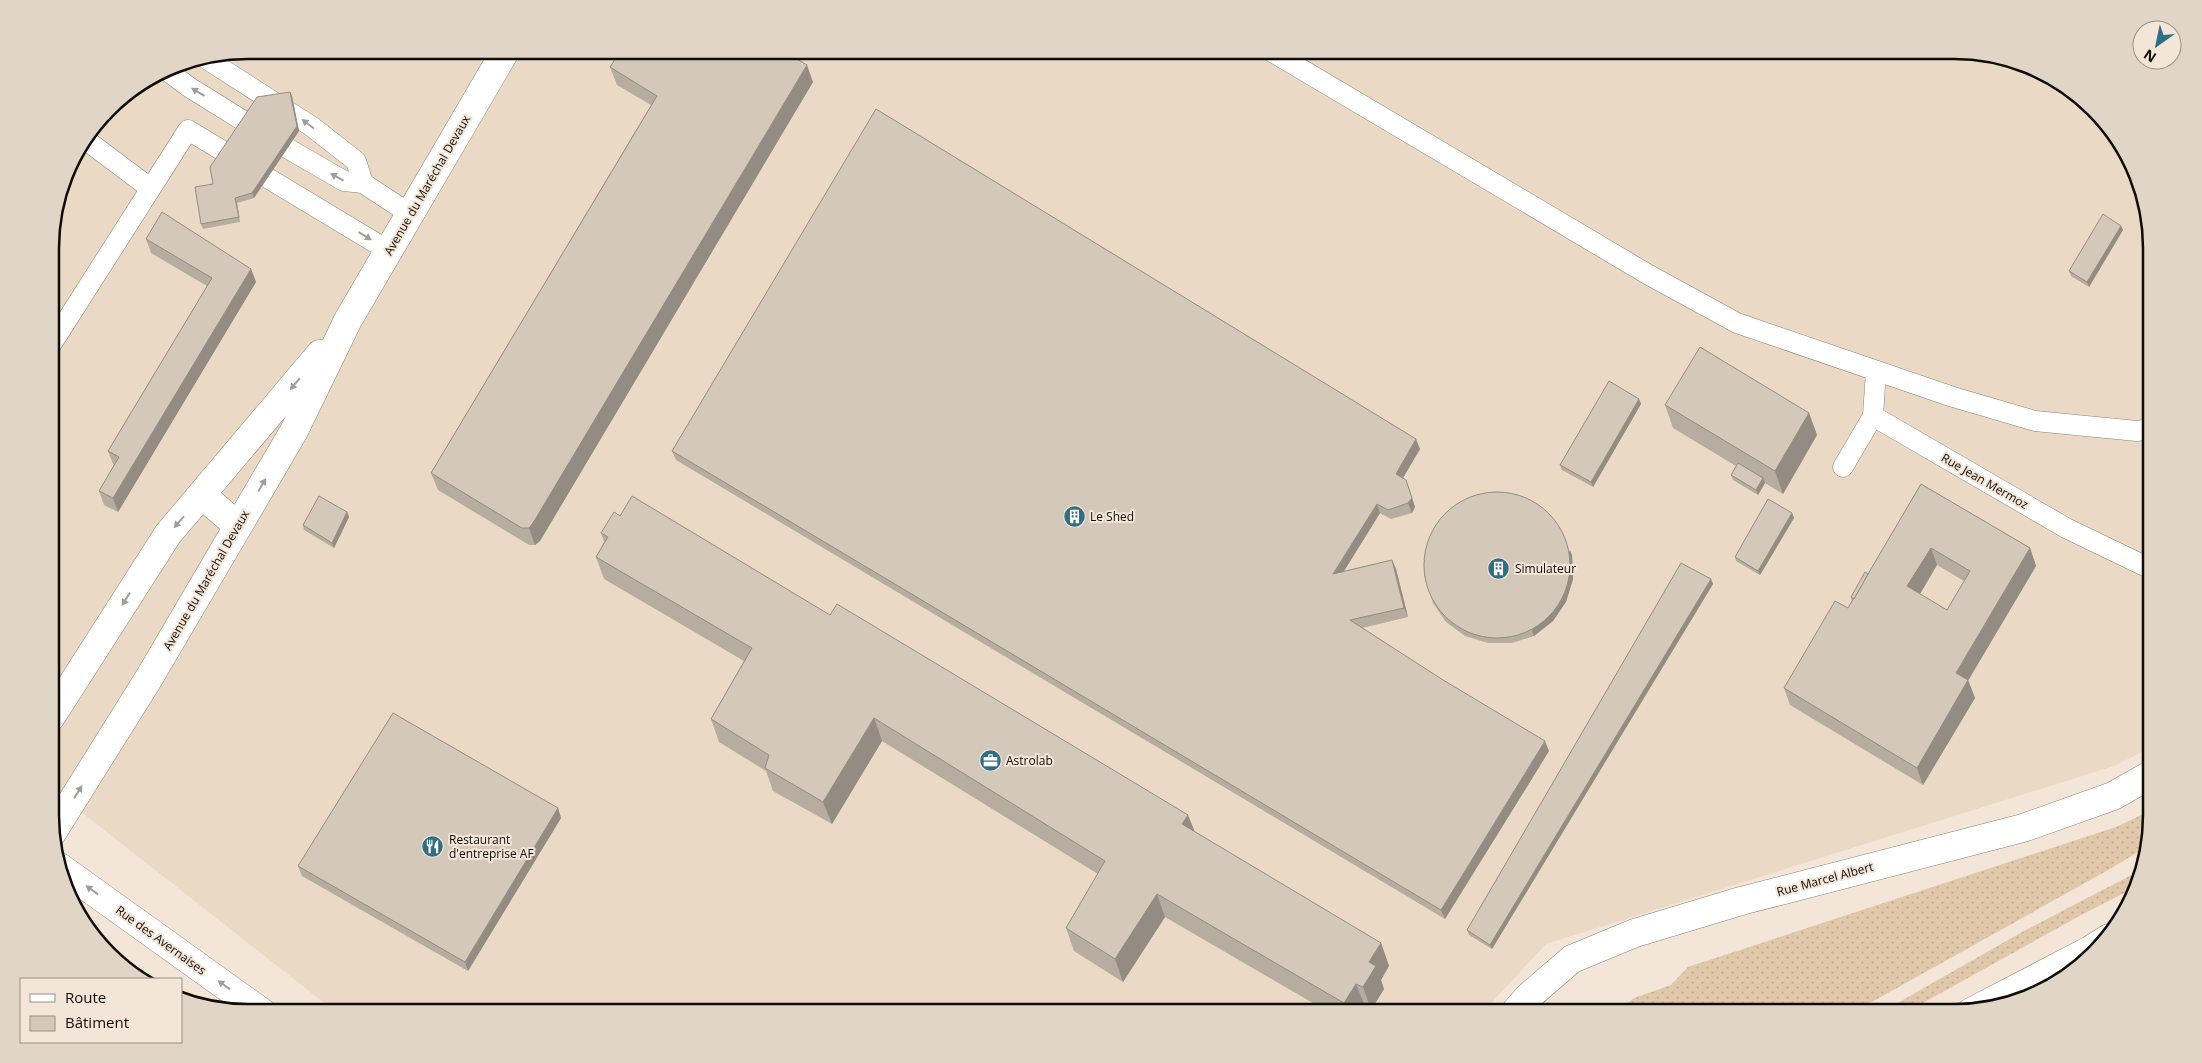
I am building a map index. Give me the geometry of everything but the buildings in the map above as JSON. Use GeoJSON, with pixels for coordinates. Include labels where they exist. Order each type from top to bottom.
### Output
{"type":"FeatureCollection","features":[{"type":"Feature","properties":{"kind":"main road","name":"Avenue du Maréchal Devaux"},"geometry":{"type":"LineString","coordinates":[[59,822],[149,678],[294,431],[348,320],[501,59]]}},
{"type":"Feature","properties":{"kind":"main road","name":"Avenue du Maréchal Devaux"},"geometry":{"type":"LineString","coordinates":[[59,706],[168,534],[348,320]]}},
{"type":"Feature","properties":{"kind":"main road"},"geometry":{"type":"LineString","coordinates":[[202,495],[238,526]]}},
{"type":"Feature","properties":{"kind":"main road","name":"Rue Marcel Albert"},"geometry":{"type":"LineString","coordinates":[[1522,1004],[1572,959],[1634,933],[1741,901],[2023,828],[2113,796],[2143,779]]}},
{"type":"Feature","properties":{"kind":"main road","name":"Rue des Avernaises"},"geometry":{"type":"LineString","coordinates":[[68,873],[251,1004]]}},
{"type":"Feature","properties":{"kind":"main road"},"geometry":{"type":"LineString","coordinates":[[1992,1001],[2083,954]]}},
{"type":"Feature","properties":{"kind":"lane"},"geometry":{"type":"LineString","coordinates":[[1285,59],[1649,275],[1737,323],[1876,371],[2035,421],[2143,430]]}},
{"type":"Feature","properties":{"kind":"lane"},"geometry":{"type":"LineString","coordinates":[[211,62],[311,126],[356,161],[363,183]]}},
{"type":"Feature","properties":{"kind":"lane"},"geometry":{"type":"LineString","coordinates":[[172,74],[189,87],[296,153],[344,181],[363,183],[410,214]]}},
{"type":"Feature","properties":{"kind":"lane"},"geometry":{"type":"LineString","coordinates":[[59,332],[188,130],[389,251]]}},
{"type":"Feature","properties":{"kind":"lane"},"geometry":{"type":"LineString","coordinates":[[91,143],[150,188]]}},
{"type":"Feature","properties":{"kind":"lane"},"geometry":{"type":"LineString","coordinates":[[1843,467],[1874,416],[1876,371]]}},
{"type":"Feature","properties":{"kind":"lane","name":"Rue Jean Mermoz"},"geometry":{"type":"LineString","coordinates":[[1874,416],[2066,528],[2143,564]]}},
{"type":"Feature","properties":{"kind":"shaded area"},"geometry":{"type":"Polygon","coordinates":[[[235,59],[1967,59],[2003,65],[2027,73],[2049,84],[2088,114],[2104,133],[2124,164],[2137,199],[2143,235],[2143,752],[2114,766],[1546,944],[1490,1004],[326,1004],[59,795],[60,223],[73,175],[84,153],[98,133],[123,106],[164,78],[199,65],[235,59]]]}},
{"type":"Feature","properties":{"kind":"shaded area"},"geometry":{"type":"Polygon","coordinates":[[[2143,814],[2140,851],[1868,1004],[1626,1004],[1634,998],[1671,985],[1688,967],[2116,827],[2143,814]]]}},
{"type":"Feature","properties":{"kind":"shaded area"},"geometry":{"type":"Polygon","coordinates":[[[2134,874],[2127,891],[1921,1004],[1896,1004],[2022,932],[2134,874]]]}},
{"type":"Feature","properties":{"kind":"place","name":"Le Shed"},"geometry":{"type":"Point","coordinates":[1074,516]}},
{"type":"Feature","properties":{"kind":"place","name":"Simulateur"},"geometry":{"type":"Point","coordinates":[1499,568]}},
{"type":"Feature","properties":{"kind":"place","name":"Astrolab"},"geometry":{"type":"Point","coordinates":[990,760]}},
{"type":"Feature","properties":{"kind":"place","name":"Restaurant d'entreprise AF"},"geometry":{"type":"Point","coordinates":[433,846]}}]}
